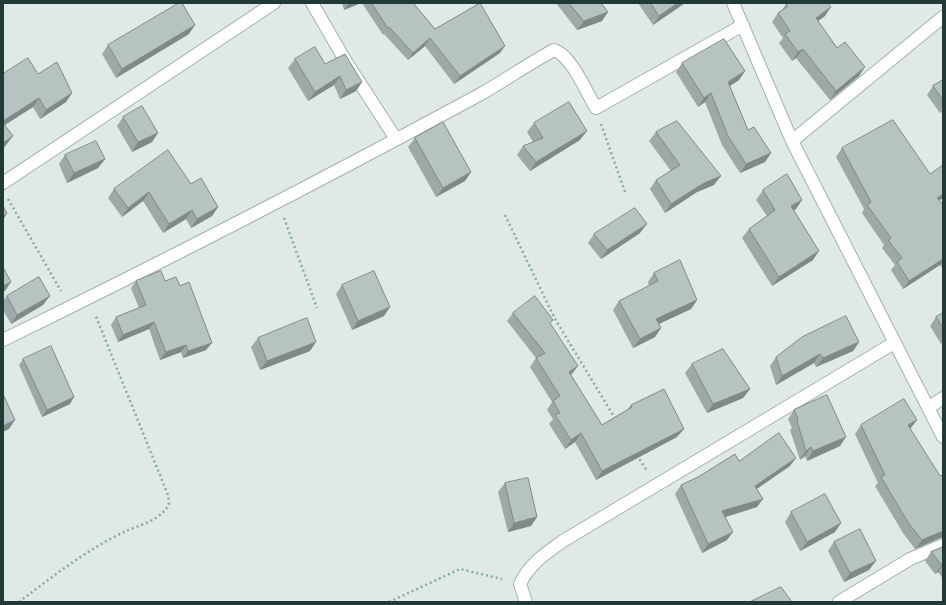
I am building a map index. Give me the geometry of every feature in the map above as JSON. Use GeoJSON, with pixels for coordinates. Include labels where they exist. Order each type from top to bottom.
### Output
{"type":"FeatureCollection","features":[{"type":"Feature","properties":{"kind":"street"},"geometry":{"type":"LineString","coordinates":[[3,183],[274,3]]}},
{"type":"Feature","properties":{"kind":"street"},"geometry":{"type":"LineString","coordinates":[[312,3],[345,60],[396,140]]}},
{"type":"Feature","properties":{"kind":"street"},"geometry":{"type":"LineString","coordinates":[[733,3],[792,141],[943,437]]}},
{"type":"Feature","properties":{"kind":"street"},"geometry":{"type":"LineString","coordinates":[[792,141],[943,17]]}},
{"type":"Feature","properties":{"kind":"street"},"geometry":{"type":"LineString","coordinates":[[3,340],[70,308],[396,140],[481,94],[554,50],[561,53],[567,60],[596,108],[743,25]]}},
{"type":"Feature","properties":{"kind":"street"},"geometry":{"type":"LineString","coordinates":[[526,602],[520,584],[526,572],[537,560],[563,541],[894,343]]}},
{"type":"Feature","properties":{"kind":"street"},"geometry":{"type":"LineString","coordinates":[[928,408],[943,398]]}},
{"type":"Feature","properties":{"kind":"street"},"geometry":{"type":"LineString","coordinates":[[840,602],[910,559],[943,545]]}},
{"type":"Feature","properties":{"kind":"path"},"geometry":{"type":"LineString","coordinates":[[596,108],[625,192]]}},
{"type":"Feature","properties":{"kind":"path"},"geometry":{"type":"LineString","coordinates":[[7,197],[70,308]]}},
{"type":"Feature","properties":{"kind":"path"},"geometry":{"type":"LineString","coordinates":[[277,201],[318,308]]}},
{"type":"Feature","properties":{"kind":"path"},"geometry":{"type":"LineString","coordinates":[[505,215],[555,319],[619,425]]}},
{"type":"Feature","properties":{"kind":"path"},"geometry":{"type":"LineString","coordinates":[[19,602],[66,567],[120,534],[162,515],[169,504],[168,495],[89,298]]}},
{"type":"Feature","properties":{"kind":"path"},"geometry":{"type":"LineString","coordinates":[[636,452],[656,485]]}},
{"type":"Feature","properties":{"kind":"path"},"geometry":{"type":"LineString","coordinates":[[389,602],[460,569],[520,584]]}},
{"type":"Feature","properties":{"kind":"building"},"geometry":{"type":"Polygon","coordinates":[[[179,3],[182,3],[195,25],[122,69],[108,45],[179,3]]]}},
{"type":"Feature","properties":{"kind":"building"},"geometry":{"type":"Polygon","coordinates":[[[372,3],[413,3],[435,29],[480,3],[505,46],[460,76],[430,38],[413,53],[389,27],[388,28],[372,3]]]}},
{"type":"Feature","properties":{"kind":"building"},"geometry":{"type":"Polygon","coordinates":[[[569,3],[601,3],[608,12],[584,21],[569,3]]]}},
{"type":"Feature","properties":{"kind":"building"},"geometry":{"type":"Polygon","coordinates":[[[651,3],[678,3],[659,16],[651,3]]]}},
{"type":"Feature","properties":{"kind":"building"},"geometry":{"type":"Polygon","coordinates":[[[828,3],[831,7],[816,18],[837,48],[845,42],[865,67],[836,91],[803,49],[798,52],[785,34],[790,31],[778,13],[788,6],[786,4],[828,3]]]}},
{"type":"Feature","properties":{"kind":"building"},"geometry":{"type":"Polygon","coordinates":[[[724,39],[745,71],[728,82],[748,130],[754,127],[771,153],[746,164],[728,136],[711,93],[704,98],[682,63],[724,39]]]}},
{"type":"Feature","properties":{"kind":"building"},"geometry":{"type":"Polygon","coordinates":[[[315,47],[325,64],[345,54],[362,82],[346,90],[340,76],[315,92],[295,59],[315,47]]]}},
{"type":"Feature","properties":{"kind":"building"},"geometry":{"type":"Polygon","coordinates":[[[28,58],[38,74],[57,62],[72,93],[46,110],[39,98],[3,121],[3,74],[28,58]]]}},
{"type":"Feature","properties":{"kind":"building"},"geometry":{"type":"Polygon","coordinates":[[[943,80],[943,100],[933,86],[943,80]]]}},
{"type":"Feature","properties":{"kind":"building"},"geometry":{"type":"Polygon","coordinates":[[[569,102],[587,131],[536,162],[523,146],[543,138],[534,123],[569,102]]]}},
{"type":"Feature","properties":{"kind":"building"},"geometry":{"type":"Polygon","coordinates":[[[142,106],[158,133],[138,142],[123,117],[142,106]]]}},
{"type":"Feature","properties":{"kind":"building"},"geometry":{"type":"Polygon","coordinates":[[[893,120],[930,174],[943,165],[943,194],[937,198],[943,205],[943,259],[909,281],[897,262],[902,258],[888,240],[891,238],[867,205],[871,202],[842,148],[893,120]]]}},
{"type":"Feature","properties":{"kind":"building"},"geometry":{"type":"Polygon","coordinates":[[[677,121],[721,176],[704,183],[671,204],[656,180],[680,165],[656,132],[677,121]]]}},
{"type":"Feature","properties":{"kind":"building"},"geometry":{"type":"Polygon","coordinates":[[[443,122],[471,172],[443,188],[415,138],[443,122]]]}},
{"type":"Feature","properties":{"kind":"building"},"geometry":{"type":"Polygon","coordinates":[[[3,123],[13,136],[3,143],[3,123]]]}},
{"type":"Feature","properties":{"kind":"building"},"geometry":{"type":"Polygon","coordinates":[[[96,141],[105,159],[74,173],[65,155],[96,141]]]}},
{"type":"Feature","properties":{"kind":"building"},"geometry":{"type":"Polygon","coordinates":[[[168,150],[191,184],[201,178],[218,207],[197,219],[192,210],[169,224],[149,192],[128,208],[114,189],[168,150]]]}},
{"type":"Feature","properties":{"kind":"building"},"geometry":{"type":"Polygon","coordinates":[[[787,174],[802,200],[791,206],[819,251],[779,277],[749,229],[775,210],[763,190],[787,174]]]}},
{"type":"Feature","properties":{"kind":"building"},"geometry":{"type":"Polygon","coordinates":[[[3,206],[7,213],[3,216],[3,206]]]}},
{"type":"Feature","properties":{"kind":"building"},"geometry":{"type":"Polygon","coordinates":[[[635,208],[647,224],[607,250],[594,234],[635,208]]]}},
{"type":"Feature","properties":{"kind":"building"},"geometry":{"type":"Polygon","coordinates":[[[680,260],[697,300],[656,319],[661,328],[640,339],[619,301],[658,281],[654,273],[680,260]]]}},
{"type":"Feature","properties":{"kind":"building"},"geometry":{"type":"Polygon","coordinates":[[[3,267],[11,282],[3,286],[3,267]]]}},
{"type":"Feature","properties":{"kind":"building"},"geometry":{"type":"Polygon","coordinates":[[[161,271],[165,281],[176,277],[180,286],[189,282],[212,343],[188,351],[186,345],[166,352],[154,322],[123,335],[116,317],[146,305],[136,281],[161,271]]]}},
{"type":"Feature","properties":{"kind":"building"},"geometry":{"type":"Polygon","coordinates":[[[374,271],[390,307],[358,321],[342,285],[374,271]]]}},
{"type":"Feature","properties":{"kind":"building"},"geometry":{"type":"Polygon","coordinates":[[[39,277],[50,296],[17,315],[7,296],[39,277]]]}},
{"type":"Feature","properties":{"kind":"building"},"geometry":{"type":"Polygon","coordinates":[[[535,296],[553,320],[550,323],[578,366],[569,372],[602,425],[632,407],[631,405],[664,389],[684,429],[602,471],[581,433],[571,440],[555,415],[560,413],[553,401],[560,396],[536,358],[545,353],[513,313],[535,296]]]}},
{"type":"Feature","properties":{"kind":"building"},"geometry":{"type":"Polygon","coordinates":[[[943,313],[943,328],[936,317],[943,313]]]}},
{"type":"Feature","properties":{"kind":"building"},"geometry":{"type":"Polygon","coordinates":[[[846,316],[859,342],[823,358],[820,354],[782,376],[776,357],[802,337],[846,316]]]}},
{"type":"Feature","properties":{"kind":"building"},"geometry":{"type":"Polygon","coordinates":[[[307,318],[316,342],[267,361],[258,338],[307,318]]]}},
{"type":"Feature","properties":{"kind":"building"},"geometry":{"type":"Polygon","coordinates":[[[51,346],[74,397],[47,410],[23,359],[51,346]]]}},
{"type":"Feature","properties":{"kind":"building"},"geometry":{"type":"Polygon","coordinates":[[[723,349],[750,389],[713,404],[692,364],[723,349]]]}},
{"type":"Feature","properties":{"kind":"building"},"geometry":{"type":"Polygon","coordinates":[[[3,394],[15,420],[3,426],[3,394]]]}},
{"type":"Feature","properties":{"kind":"building"},"geometry":{"type":"Polygon","coordinates":[[[827,395],[846,437],[813,451],[811,447],[806,451],[797,421],[798,419],[794,410],[827,395]]]}},
{"type":"Feature","properties":{"kind":"building"},"geometry":{"type":"Polygon","coordinates":[[[904,399],[917,420],[908,425],[940,476],[941,475],[943,478],[943,531],[922,540],[909,524],[881,477],[885,475],[861,425],[904,399]]]}},
{"type":"Feature","properties":{"kind":"building"},"geometry":{"type":"Polygon","coordinates":[[[779,433],[796,458],[755,486],[763,499],[722,511],[733,532],[708,544],[681,485],[698,477],[735,454],[739,461],[779,433]]]}},
{"type":"Feature","properties":{"kind":"building"},"geometry":{"type":"Polygon","coordinates":[[[528,478],[537,517],[514,523],[505,483],[528,478]]]}},
{"type":"Feature","properties":{"kind":"building"},"geometry":{"type":"Polygon","coordinates":[[[825,494],[841,523],[807,542],[791,512],[825,494]]]}},
{"type":"Feature","properties":{"kind":"building"},"geometry":{"type":"Polygon","coordinates":[[[860,529],[876,561],[850,573],[834,542],[860,529]]]}},
{"type":"Feature","properties":{"kind":"building"},"geometry":{"type":"Polygon","coordinates":[[[943,547],[943,564],[942,565],[931,552],[943,547]]]}},
{"type":"Feature","properties":{"kind":"building"},"geometry":{"type":"Polygon","coordinates":[[[781,587],[792,602],[750,602],[781,587]]]}}]}
